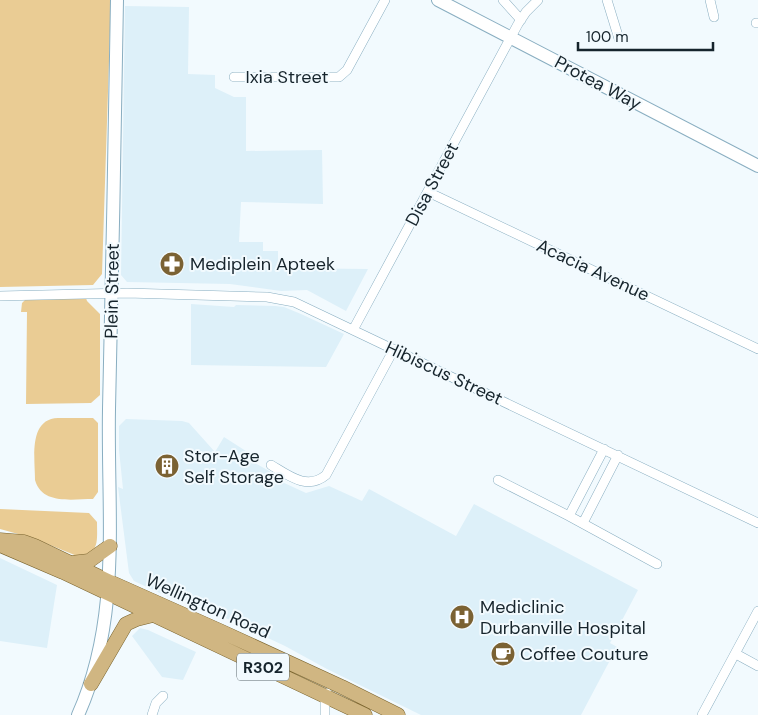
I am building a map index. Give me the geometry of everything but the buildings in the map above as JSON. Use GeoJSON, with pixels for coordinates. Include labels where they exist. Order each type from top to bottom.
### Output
{"type":"FeatureCollection","features":[{"type":"Feature","properties":{"kind":"main road","name":"Wellington Road"},"geometry":{"type":"LineString","coordinates":[[0,540],[24,542],[35,546],[70,563],[153,615],[328,705],[365,715]]}},
{"type":"Feature","properties":{"kind":"main road","name":"Wellington Road"},"geometry":{"type":"LineString","coordinates":[[0,545],[109,588],[337,685],[398,715]]}},
{"type":"Feature","properties":{"kind":"main road"},"geometry":{"type":"LineString","coordinates":[[70,563],[89,561],[110,546]]}},
{"type":"Feature","properties":{"kind":"main road"},"geometry":{"type":"LineString","coordinates":[[91,684],[126,624],[153,615]]}},
{"type":"Feature","properties":{"kind":"street","name":"Plein Street"},"geometry":{"type":"LineString","coordinates":[[78,715],[91,684],[100,653],[109,588],[109,411],[117,0]]}},
{"type":"Feature","properties":{"kind":"street","name":"Ixia Street"},"geometry":{"type":"LineString","coordinates":[[234,77],[340,77],[347,70],[385,0]]}},
{"type":"Feature","properties":{"kind":"street","name":"Protea Way"},"geometry":{"type":"LineString","coordinates":[[438,0],[758,166]]}},
{"type":"Feature","properties":{"kind":"street"},"geometry":{"type":"LineString","coordinates":[[503,0],[520,20]]}},
{"type":"Feature","properties":{"kind":"street","name":"Disa Street"},"geometry":{"type":"LineString","coordinates":[[353,330],[520,20],[538,0]]}},
{"type":"Feature","properties":{"kind":"street"},"geometry":{"type":"LineString","coordinates":[[607,0],[619,39]]}},
{"type":"Feature","properties":{"kind":"street"},"geometry":{"type":"LineString","coordinates":[[710,0],[714,16]]}},
{"type":"Feature","properties":{"kind":"street","name":"Acacia Avenue"},"geometry":{"type":"LineString","coordinates":[[428,192],[758,349]]}},
{"type":"Feature","properties":{"kind":"street","name":"Hibiscus Street"},"geometry":{"type":"LineString","coordinates":[[0,296],[112,293],[275,298],[302,306],[758,522]]}},
{"type":"Feature","properties":{"kind":"street"},"geometry":{"type":"LineString","coordinates":[[271,465],[304,482],[314,482],[326,475],[394,349]]}},
{"type":"Feature","properties":{"kind":"street"},"geometry":{"type":"LineString","coordinates":[[569,516],[604,449]]}},
{"type":"Feature","properties":{"kind":"street"},"geometry":{"type":"LineString","coordinates":[[583,523],[618,455]]}},
{"type":"Feature","properties":{"kind":"street"},"geometry":{"type":"LineString","coordinates":[[498,480],[583,523],[657,564]]}},
{"type":"Feature","properties":{"kind":"street"},"geometry":{"type":"LineString","coordinates":[[702,715],[758,612]]}},
{"type":"Feature","properties":{"kind":"street"},"geometry":{"type":"LineString","coordinates":[[736,654],[758,666]]}},
{"type":"Feature","properties":{"kind":"street"},"geometry":{"type":"LineString","coordinates":[[328,705],[337,685]]}},
{"type":"Feature","properties":{"kind":"street"},"geometry":{"type":"LineString","coordinates":[[152,715],[156,704],[163,696]]}},
{"type":"Feature","properties":{"kind":"shaded area"},"geometry":{"type":"Polygon","coordinates":[[[0,0],[111,0],[102,274],[93,285],[0,287],[0,0]]]}},
{"type":"Feature","properties":{"kind":"shaded area"},"geometry":{"type":"Polygon","coordinates":[[[125,6],[189,7],[188,74],[215,75],[215,88],[234,97],[246,97],[246,151],[322,150],[323,204],[241,202],[239,242],[263,242],[263,251],[278,251],[278,268],[368,269],[346,311],[307,290],[281,291],[230,284],[127,282],[121,275],[125,6]]]}},
{"type":"Feature","properties":{"kind":"shaded area"},"geometry":{"type":"Polygon","coordinates":[[[86,298],[100,314],[100,395],[91,403],[26,404],[27,312],[21,312],[22,303],[25,300],[86,298]]]}},
{"type":"Feature","properties":{"kind":"shaded area"},"geometry":{"type":"Polygon","coordinates":[[[191,304],[234,307],[236,305],[284,307],[344,334],[326,367],[191,365],[191,304]]]}},
{"type":"Feature","properties":{"kind":"shaded area"},"geometry":{"type":"Polygon","coordinates":[[[58,418],[93,418],[98,423],[98,492],[93,499],[67,500],[51,497],[44,494],[35,480],[34,451],[38,433],[42,425],[48,420],[58,418]]]}},
{"type":"Feature","properties":{"kind":"shaded area","name":"Mediclinic Durbanville Hospital"},"geometry":{"type":"Polygon","coordinates":[[[126,419],[182,421],[189,423],[215,452],[224,437],[249,453],[246,458],[271,472],[269,476],[306,493],[329,486],[362,501],[369,489],[456,536],[474,504],[638,590],[610,643],[617,647],[581,715],[421,715],[327,669],[285,646],[200,606],[177,596],[175,600],[134,581],[129,573],[118,487],[123,489],[119,450],[119,426],[126,419]]]}},
{"type":"Feature","properties":{"kind":"shaded area"},"geometry":{"type":"Polygon","coordinates":[[[0,509],[89,513],[97,522],[96,546],[90,553],[77,556],[33,538],[0,529],[0,509]]]}},
{"type":"Feature","properties":{"kind":"shaded area"},"geometry":{"type":"Polygon","coordinates":[[[0,558],[57,585],[47,648],[0,641],[0,558]]]}},
{"type":"Feature","properties":{"kind":"shaded area"},"geometry":{"type":"Polygon","coordinates":[[[140,628],[196,652],[183,680],[162,677],[132,636],[140,628]]]}},
{"type":"Feature","properties":{"kind":"place","name":"Mediplein Apteek"},"geometry":{"type":"Point","coordinates":[172,264]}},
{"type":"Feature","properties":{"kind":"place","name":"Stor-Age Self Storage"},"geometry":{"type":"Point","coordinates":[167,466]}},
{"type":"Feature","properties":{"kind":"place","name":"Mediclinic Durbanville Hospital"},"geometry":{"type":"Point","coordinates":[462,617]}},
{"type":"Feature","properties":{"kind":"place","name":"Coffee Couture"},"geometry":{"type":"Point","coordinates":[503,654]}}]}
